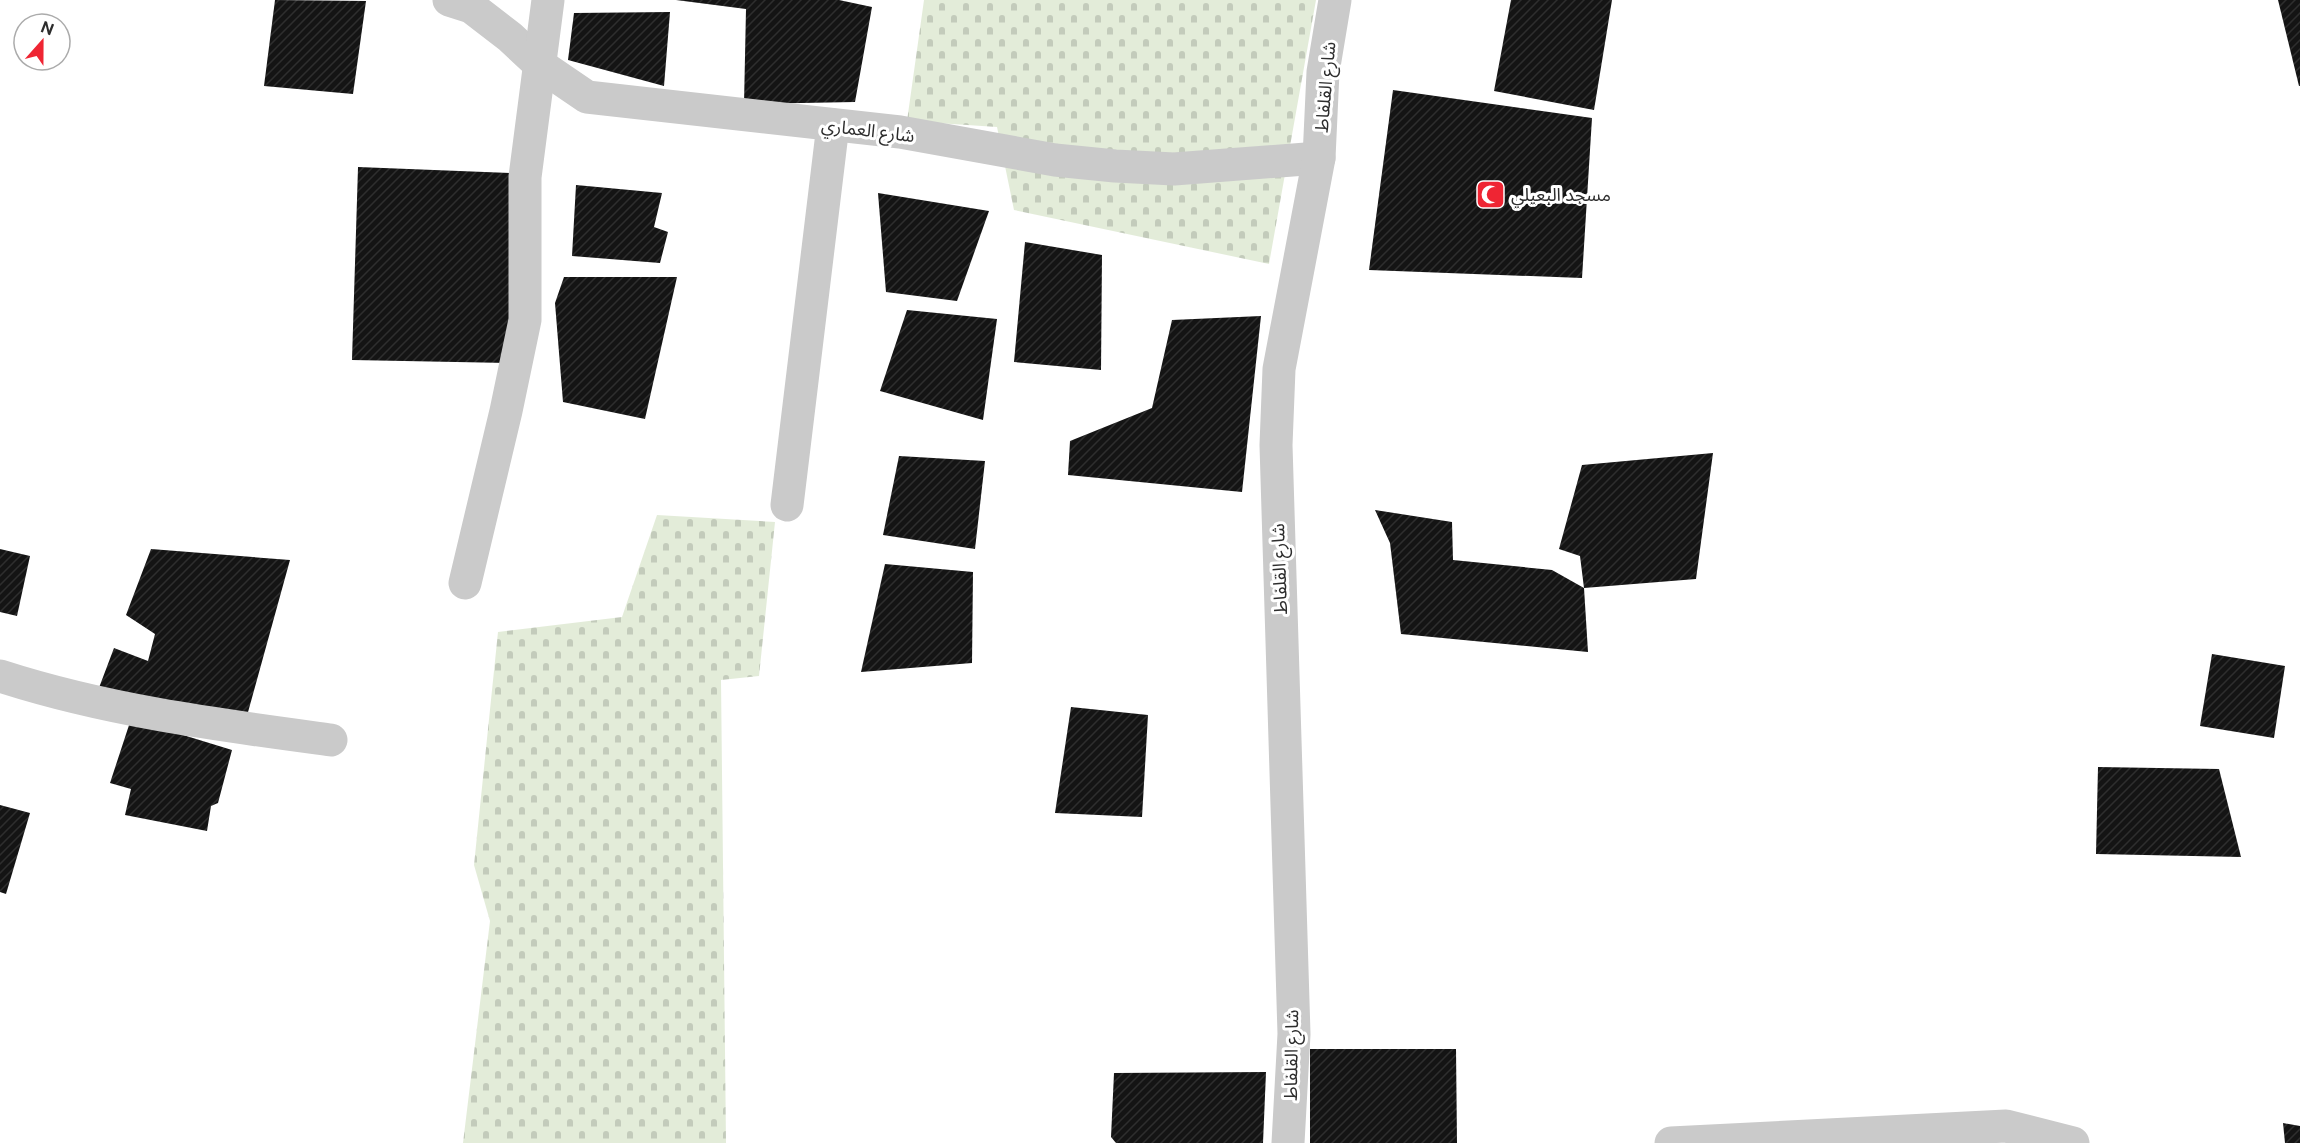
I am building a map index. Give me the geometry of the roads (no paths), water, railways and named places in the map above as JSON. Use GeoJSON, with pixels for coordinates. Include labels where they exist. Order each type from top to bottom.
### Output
{"type":"FeatureCollection","features":[{"type":"Feature","properties":{"kind":"street","name":"شارع العماري"},"geometry":{"type":"LineString","coordinates":[[449,0],[471,7],[510,37],[540,65],[587,97],[900,132],[1055,160],[1115,166],[1174,169],[1319,158]]}},
{"type":"Feature","properties":{"kind":"street"},"geometry":{"type":"LineString","coordinates":[[465,583],[525,320],[525,177],[548,0]]}},
{"type":"Feature","properties":{"kind":"street","name":"شارع القلفاط"},"geometry":{"type":"LineString","coordinates":[[1288,1143],[1294,1034],[1276,445],[1279,369],[1319,158],[1323,72],[1335,0]]}},
{"type":"Feature","properties":{"kind":"street"},"geometry":{"type":"LineString","coordinates":[[788,505],[833,125]]}},
{"type":"Feature","properties":{"kind":"street"},"geometry":{"type":"LineString","coordinates":[[0,676],[47,692],[162,717],[331,740]]}},
{"type":"Feature","properties":{"kind":"street"},"geometry":{"type":"LineString","coordinates":[[1671,1143],[2006,1126],[2073,1143]]}},
{"type":"Feature","properties":{"kind":"place","name":"مسجد البعيلي"},"geometry":{"type":"Point","coordinates":[1490,194]}}]}
